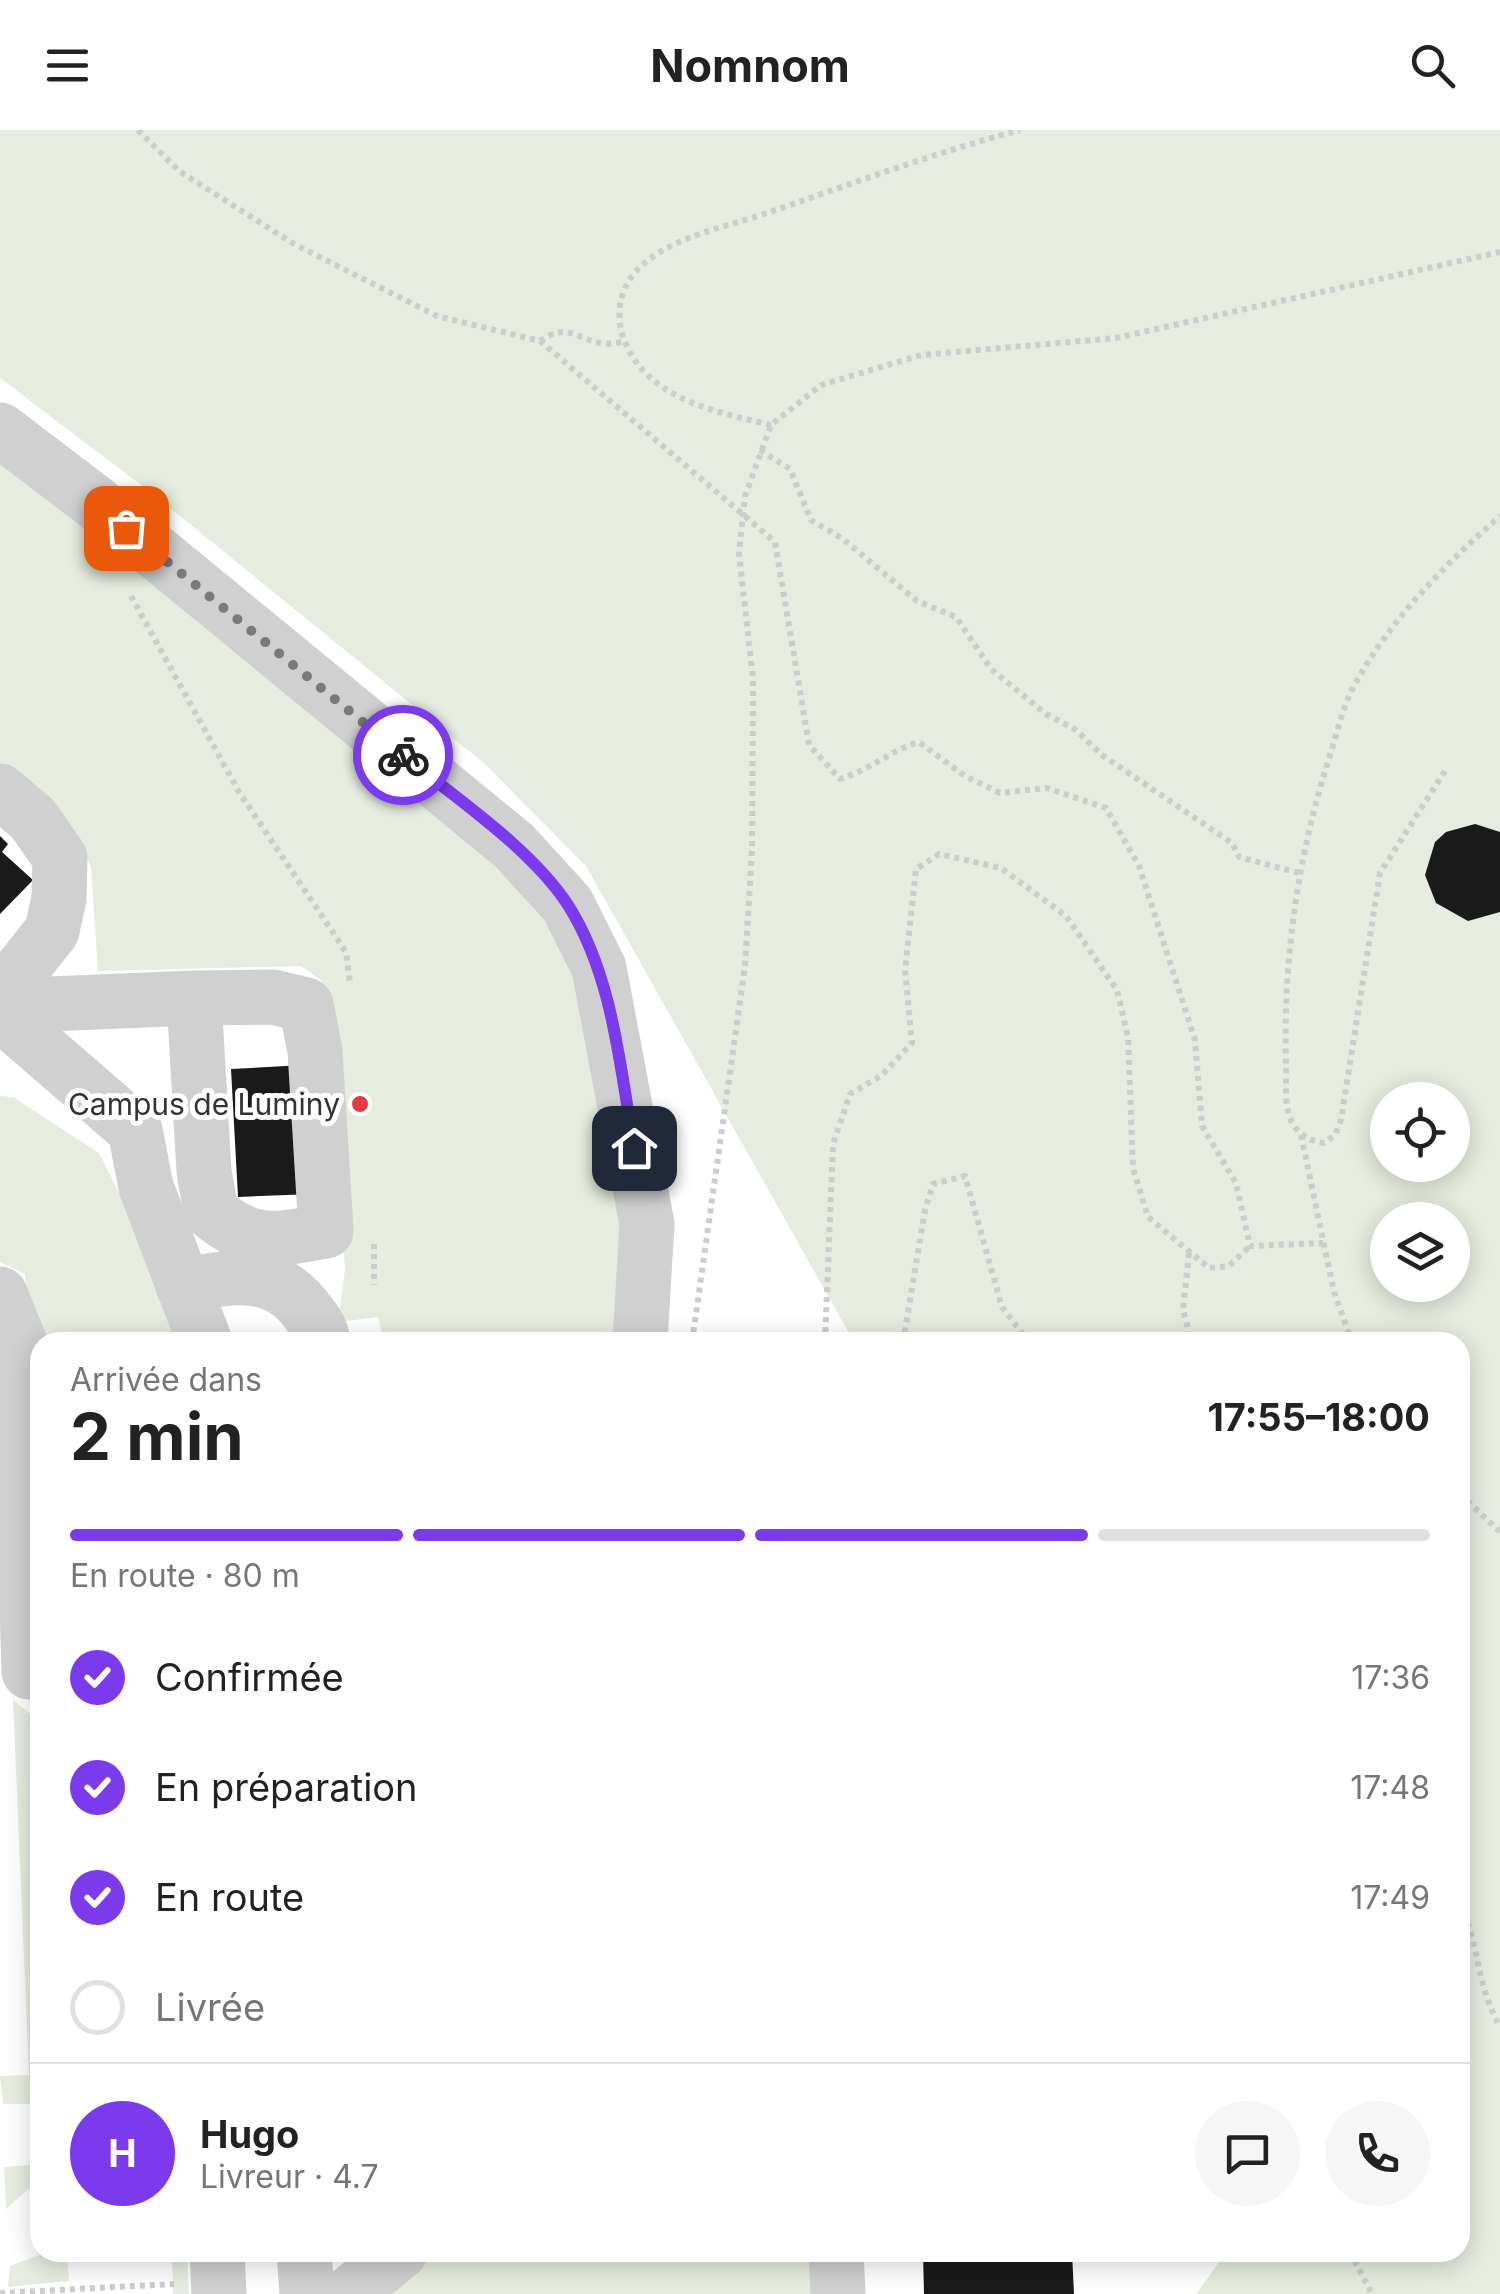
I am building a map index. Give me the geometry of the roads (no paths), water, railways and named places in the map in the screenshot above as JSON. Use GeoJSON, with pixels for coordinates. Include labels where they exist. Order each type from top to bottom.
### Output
{"type":"FeatureCollection","features":[{"type":"Feature","properties":{"kind":"street"},"geometry":{"type":"LineString","coordinates":[[0,430],[96,503],[514,846],[567,904],[599,968],[647,1224],[641,1332]]}},
{"type":"Feature","properties":{"kind":"street"},"geometry":{"type":"LineString","coordinates":[[0,792],[32,819],[60,858],[59,898],[52,931],[0,996]]}},
{"type":"Feature","properties":{"kind":"street"},"geometry":{"type":"LineString","coordinates":[[0,1010],[194,998]]}},
{"type":"Feature","properties":{"kind":"street"},"geometry":{"type":"LineString","coordinates":[[0,1010],[135,1130],[146,1187],[201,1332]]}},
{"type":"Feature","properties":{"kind":"street"},"geometry":{"type":"LineString","coordinates":[[182,1286],[256,1277],[295,1292],[322,1332]]}},
{"type":"Feature","properties":{"kind":"street"},"geometry":{"type":"LineString","coordinates":[[0,1294],[20,1341],[23,1667]]}},
{"type":"Feature","properties":{"kind":"street"},"geometry":{"type":"LineString","coordinates":[[304,2262],[306,2294]]}},
{"type":"Feature","properties":{"kind":"street"},"geometry":{"type":"LineString","coordinates":[[349,2294],[388,2262]]}},
{"type":"Feature","properties":{"kind":"street"},"geometry":{"type":"LineString","coordinates":[[836,2262],[838,2294]]}},
{"type":"Feature","properties":{"kind":"place","name":"Campus de Luminy"},"geometry":{"type":"Point","coordinates":[360,1104]}}]}
